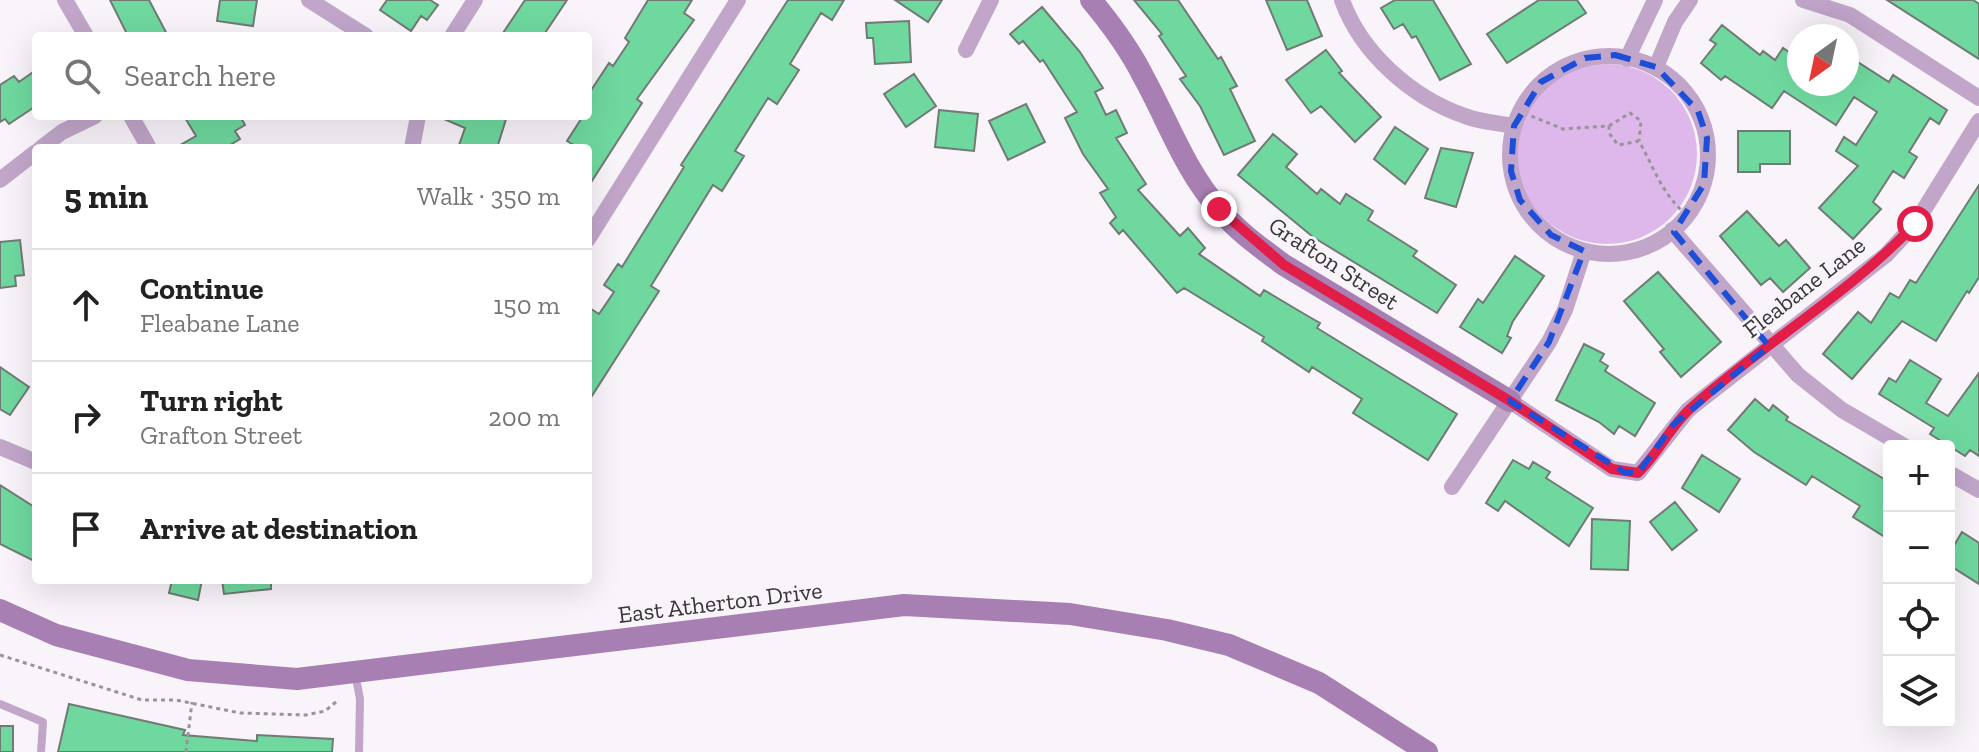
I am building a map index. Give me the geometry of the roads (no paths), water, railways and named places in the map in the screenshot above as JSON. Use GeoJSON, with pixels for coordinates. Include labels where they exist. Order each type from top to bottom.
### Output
{"type":"FeatureCollection","features":[{"type":"Feature","properties":{"kind":"street"},"geometry":{"type":"LineString","coordinates":[[65,0],[84,32]]}},
{"type":"Feature","properties":{"kind":"street"},"geometry":{"type":"LineString","coordinates":[[309,0],[360,32]]}},
{"type":"Feature","properties":{"kind":"street"},"geometry":{"type":"LineString","coordinates":[[455,32],[475,0]]}},
{"type":"Feature","properties":{"kind":"street"},"geometry":{"type":"LineString","coordinates":[[592,233],[738,0]]}},
{"type":"Feature","properties":{"kind":"street"},"geometry":{"type":"LineString","coordinates":[[966,50],[991,0]]}},
{"type":"Feature","properties":{"kind":"street","name":"Grafton Street"},"geometry":{"type":"LineString","coordinates":[[1091,0],[1118,33],[1194,175],[1219,209],[1249,239],[1284,265],[1510,401],[1612,469],[1638,473]]}},
{"type":"Feature","properties":{"kind":"street"},"geometry":{"type":"LineString","coordinates":[[1342,0],[1348,18],[1372,52],[1396,76],[1431,100],[1465,117],[1517,118]]}},
{"type":"Feature","properties":{"kind":"street"},"geometry":{"type":"LineString","coordinates":[[1627,59],[1655,0]]}},
{"type":"Feature","properties":{"kind":"street"},"geometry":{"type":"LineString","coordinates":[[1656,67],[1675,22],[1690,0]]}},
{"type":"Feature","properties":{"kind":"street"},"geometry":{"type":"LineString","coordinates":[[1803,0],[1850,15],[1979,98]]}},
{"type":"Feature","properties":{"kind":"street"},"geometry":{"type":"LineString","coordinates":[[1600,57],[1627,59],[1656,67],[1685,91],[1698,111],[1707,138],[1704,184],[1687,215],[1672,230],[1635,251],[1605,254],[1584,251],[1551,235],[1520,200],[1511,171],[1517,118],[1541,82],[1567,64],[1600,57]]}},
{"type":"Feature","properties":{"kind":"street"},"geometry":{"type":"LineString","coordinates":[[46,144],[87,120]]}},
{"type":"Feature","properties":{"kind":"street"},"geometry":{"type":"LineString","coordinates":[[133,120],[147,144]]}},
{"type":"Feature","properties":{"kind":"street"},"geometry":{"type":"LineString","coordinates":[[413,144],[417,120]]}},
{"type":"Feature","properties":{"kind":"street","name":"Fleabane Lane"},"geometry":{"type":"LineString","coordinates":[[1638,473],[1688,410],[1895,245],[1915,224],[1979,121]]}},
{"type":"Feature","properties":{"kind":"street"},"geometry":{"type":"LineString","coordinates":[[0,180],[32,155]]}},
{"type":"Feature","properties":{"kind":"street"},"geometry":{"type":"LineString","coordinates":[[1672,230],[1769,346],[1842,410],[1894,440]]}},
{"type":"Feature","properties":{"kind":"street"},"geometry":{"type":"LineString","coordinates":[[1452,487],[1555,331],[1584,251]]}},
{"type":"Feature","properties":{"kind":"street"},"geometry":{"type":"LineString","coordinates":[[0,447],[32,460]]}},
{"type":"Feature","properties":{"kind":"street"},"geometry":{"type":"LineString","coordinates":[[1955,476],[1979,490]]}},
{"type":"Feature","properties":{"kind":"street","name":"East Atherton Drive"},"geometry":{"type":"LineString","coordinates":[[0,610],[56,635],[188,670],[297,679],[904,605],[1070,614],[1167,630],[1229,645],[1319,683],[1427,752]]}},
{"type":"Feature","properties":{"kind":"lane"},"geometry":{"type":"LineString","coordinates":[[355,673],[360,699],[359,752]]}},
{"type":"Feature","properties":{"kind":"lane"},"geometry":{"type":"LineString","coordinates":[[0,704],[43,722],[41,752]]}}]}
